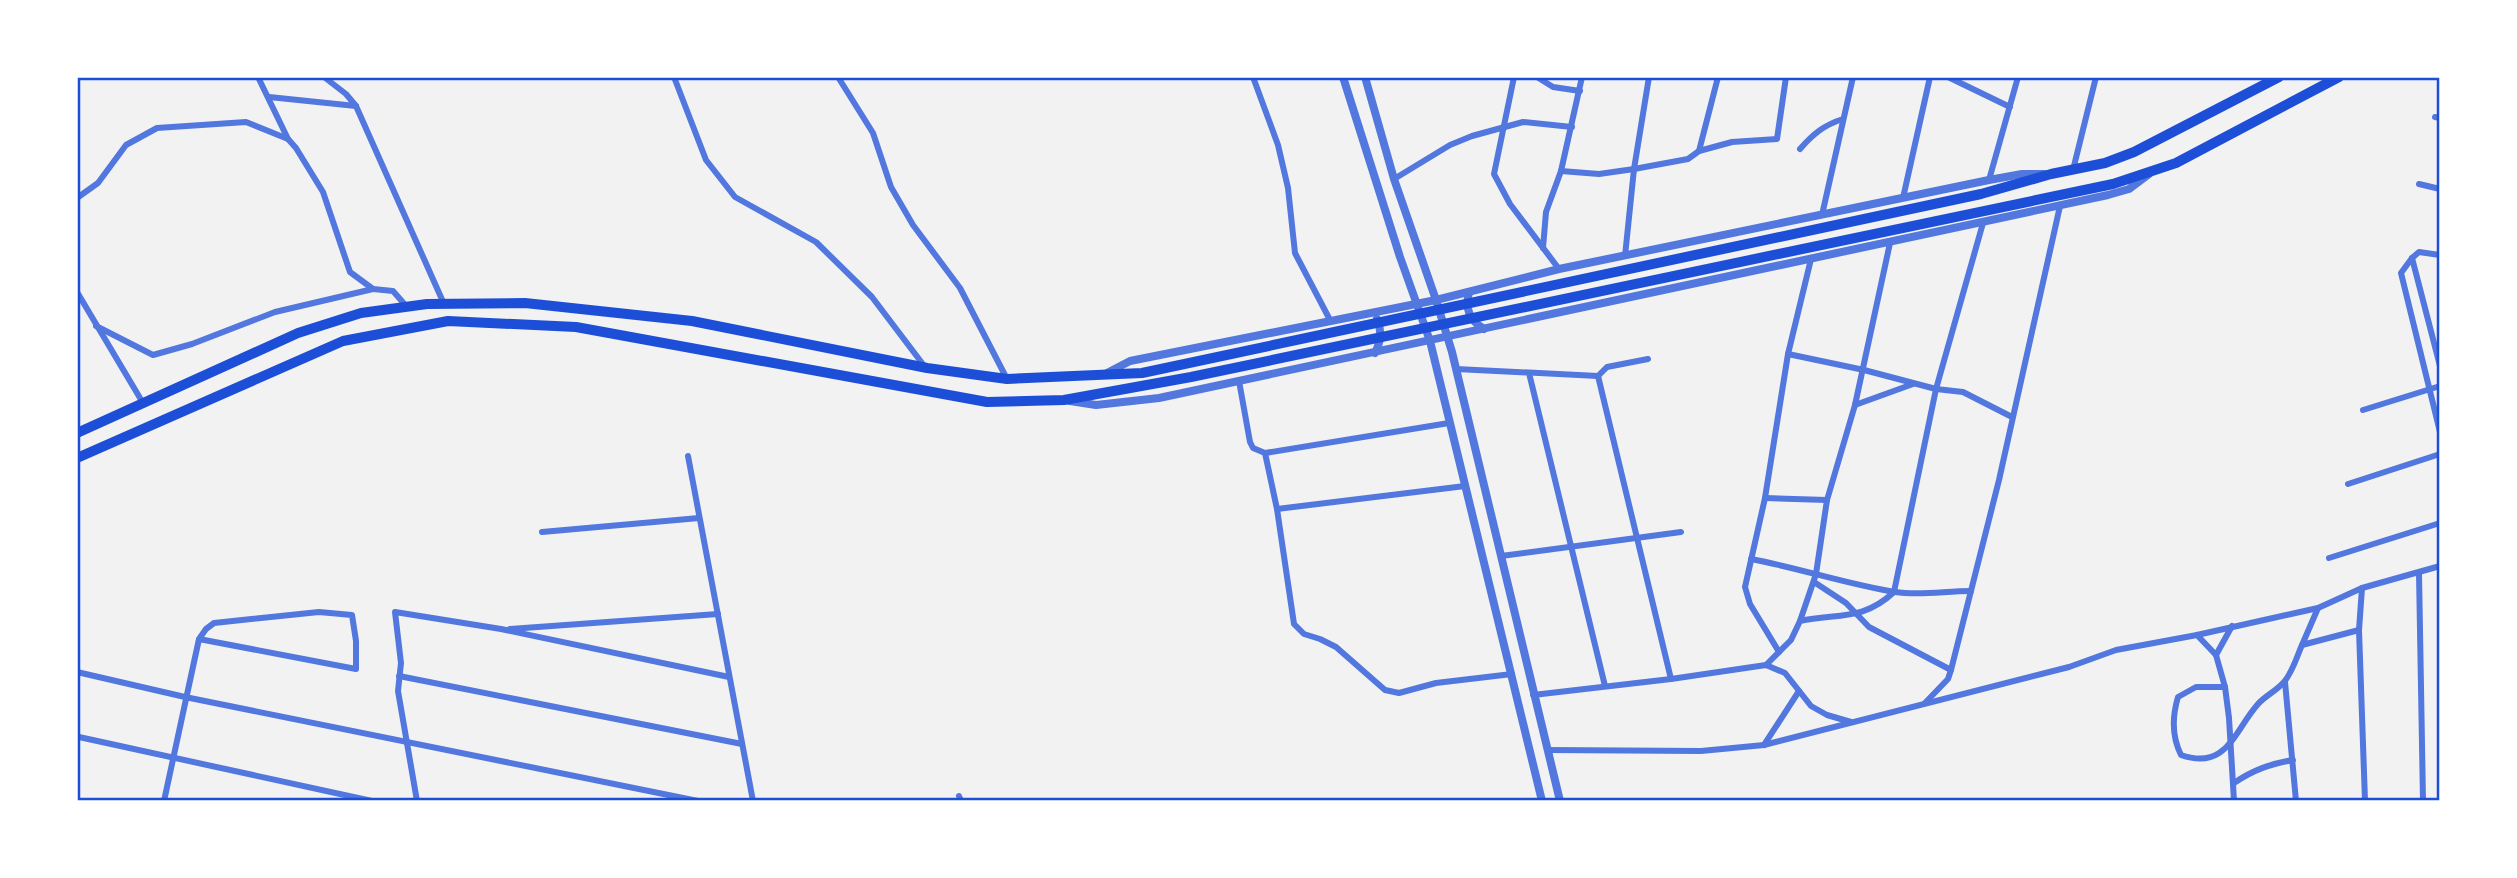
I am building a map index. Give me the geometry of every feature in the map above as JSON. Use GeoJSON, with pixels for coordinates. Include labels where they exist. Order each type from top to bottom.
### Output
{"type":"FeatureCollection","features":[{"type":"Feature","properties":{"kind":"main road"},"geometry":{"type":"LineString","coordinates":[[77,433],[298,333],[361,313],[444,303],[525,303],[692,321],[927,368],[1007,379],[1142,373],[1981,194],[2051,174],[2105,163],[2159,141],[2279,77]]}},
{"type":"Feature","properties":{"kind":"main road"},"geometry":{"type":"LineString","coordinates":[[77,458],[343,341],[448,321],[576,327],[988,402],[1064,400],[1191,377],[2113,184],[2149,174],[2198,152],[2339,77]]}},
{"type":"Feature","properties":{"kind":"street"},"geometry":{"type":"LineString","coordinates":[[258,77],[288,139],[323,192],[350,272],[373,289]]}},
{"type":"Feature","properties":{"kind":"street"},"geometry":{"type":"LineString","coordinates":[[324,77],[345,93],[356,106],[444,303]]}},
{"type":"Feature","properties":{"kind":"street"},"geometry":{"type":"LineString","coordinates":[[674,77],[706,160],[735,197],[816,242],[872,297],[927,368]]}},
{"type":"Feature","properties":{"kind":"street"},"geometry":{"type":"LineString","coordinates":[[838,77],[873,133],[891,187],[913,225],[960,288],[1007,379]]}},
{"type":"Feature","properties":{"kind":"street"},"geometry":{"type":"LineString","coordinates":[[1253,77],[1278,145],[1289,188],[1295,253],[1330,320]]}},
{"type":"Feature","properties":{"kind":"street"},"geometry":{"type":"LineString","coordinates":[[1343,77],[1430,341],[1542,801]]}},
{"type":"Feature","properties":{"kind":"street"},"geometry":{"type":"LineString","coordinates":[[1365,77],[1394,179],[1436,300],[1456,369],[1560,801]]}},
{"type":"Feature","properties":{"kind":"street"},"geometry":{"type":"LineString","coordinates":[[1514,77],[1494,174],[1510,204],[1559,269]]}},
{"type":"Feature","properties":{"kind":"street"},"geometry":{"type":"LineString","coordinates":[[1537,77],[1553,87],[1580,91]]}},
{"type":"Feature","properties":{"kind":"street"},"geometry":{"type":"LineString","coordinates":[[1543,248],[1546,212],[1561,171],[1582,77]]}},
{"type":"Feature","properties":{"kind":"street"},"geometry":{"type":"LineString","coordinates":[[1625,257],[1634,169],[1649,77]]}},
{"type":"Feature","properties":{"kind":"street"},"geometry":{"type":"LineString","coordinates":[[1699,151],[1718,77]]}},
{"type":"Feature","properties":{"kind":"street"},"geometry":{"type":"LineString","coordinates":[[1561,171],[1599,174],[1634,169],[1688,159],[1699,151],[1732,142],[1777,139],[1786,77]]}},
{"type":"Feature","properties":{"kind":"street"},"geometry":{"type":"LineString","coordinates":[[1822,215],[1853,77]]}},
{"type":"Feature","properties":{"kind":"street"},"geometry":{"type":"LineString","coordinates":[[1903,198],[1930,77]]}},
{"type":"Feature","properties":{"kind":"street"},"geometry":{"type":"LineString","coordinates":[[1948,77],[2010,107]]}},
{"type":"Feature","properties":{"kind":"street"},"geometry":{"type":"LineString","coordinates":[[1989,180],[2018,77]]}},
{"type":"Feature","properties":{"kind":"street"},"geometry":{"type":"LineString","coordinates":[[2073,170],[2096,77]]}},
{"type":"Feature","properties":{"kind":"street"},"geometry":{"type":"LineString","coordinates":[[269,97],[356,106]]}},
{"type":"Feature","properties":{"kind":"street"},"geometry":{"type":"LineString","coordinates":[[1800,149],[1826,125],[1843,119]]}},
{"type":"Feature","properties":{"kind":"street"},"geometry":{"type":"LineString","coordinates":[[77,198],[98,183],[126,145],[158,128],[246,122],[288,139]]}},
{"type":"Feature","properties":{"kind":"street"},"geometry":{"type":"LineString","coordinates":[[1394,179],[1450,145],[1472,136],[1523,122],[1572,127]]}},
{"type":"Feature","properties":{"kind":"street"},"geometry":{"type":"LineString","coordinates":[[1107,373],[1130,361],[1436,300],[1559,269],[1989,180],[2022,174],[2051,174]]}},
{"type":"Feature","properties":{"kind":"street"},"geometry":{"type":"LineString","coordinates":[[1064,400],[1096,405],[1132,402],[1375,353],[2060,206],[2129,189],[2149,174]]}},
{"type":"Feature","properties":{"kind":"street"},"geometry":{"type":"LineString","coordinates":[[2419,184],[2440,189]]}},
{"type":"Feature","properties":{"kind":"street"},"geometry":{"type":"LineString","coordinates":[[1923,705],[1948,679],[1951,670],[1993,506],[2060,206]]}},
{"type":"Feature","properties":{"kind":"street"},"geometry":{"type":"LineString","coordinates":[[1800,621],[1859,615],[1873,609],[1894,592],[1936,389],[1983,223]]}},
{"type":"Feature","properties":{"kind":"street"},"geometry":{"type":"LineString","coordinates":[[1766,665],[1791,640],[1814,582],[1827,500],[1864,370],[1890,243]]}},
{"type":"Feature","properties":{"kind":"street"},"geometry":{"type":"LineString","coordinates":[[2440,256],[2419,252],[2401,273],[2440,432]]}},
{"type":"Feature","properties":{"kind":"street"},"geometry":{"type":"LineString","coordinates":[[2412,258],[2440,366]]}},
{"type":"Feature","properties":{"kind":"street"},"geometry":{"type":"LineString","coordinates":[[1779,652],[1750,604],[1745,587],[1765,498],[1788,354],[1811,259]]}},
{"type":"Feature","properties":{"kind":"street"},"geometry":{"type":"LineString","coordinates":[[96,326],[153,355],[192,344],[275,312],[373,289],[393,291],[407,307]]}},
{"type":"Feature","properties":{"kind":"street"},"geometry":{"type":"LineString","coordinates":[[77,292],[143,403]]}},
{"type":"Feature","properties":{"kind":"street"},"geometry":{"type":"LineString","coordinates":[[1469,292],[1467,307],[1470,316],[1484,329]]}},
{"type":"Feature","properties":{"kind":"street"},"geometry":{"type":"LineString","coordinates":[[1372,313],[1381,331],[1375,353]]}},
{"type":"Feature","properties":{"kind":"street"},"geometry":{"type":"LineString","coordinates":[[1788,354],[1936,389],[1963,392],[2012,417]]}},
{"type":"Feature","properties":{"kind":"street"},"geometry":{"type":"LineString","coordinates":[[1456,369],[1598,376],[1607,367],[1648,359]]}},
{"type":"Feature","properties":{"kind":"street"},"geometry":{"type":"LineString","coordinates":[[1529,373],[1605,686]]}},
{"type":"Feature","properties":{"kind":"street"},"geometry":{"type":"LineString","coordinates":[[1598,376],[1671,679]]}},
{"type":"Feature","properties":{"kind":"street"},"geometry":{"type":"LineString","coordinates":[[1239,381],[1250,442],[1253,448],[1265,453],[1449,423]]}},
{"type":"Feature","properties":{"kind":"street"},"geometry":{"type":"LineString","coordinates":[[1855,405],[1915,383]]}},
{"type":"Feature","properties":{"kind":"street"},"geometry":{"type":"LineString","coordinates":[[2363,410],[2440,386]]}},
{"type":"Feature","properties":{"kind":"street"},"geometry":{"type":"LineString","coordinates":[[1265,453],[1277,509],[1294,624],[1300,631],[1336,647],[1376,684],[1385,690],[1399,693],[1436,683],[1512,674]]}},
{"type":"Feature","properties":{"kind":"street"},"geometry":{"type":"LineString","coordinates":[[2348,484],[2440,454]]}},
{"type":"Feature","properties":{"kind":"street"},"geometry":{"type":"LineString","coordinates":[[688,456],[753,801]]}},
{"type":"Feature","properties":{"kind":"street"},"geometry":{"type":"LineString","coordinates":[[1277,509],[1465,486]]}},
{"type":"Feature","properties":{"kind":"street"},"geometry":{"type":"LineString","coordinates":[[1765,498],[1827,500]]}},
{"type":"Feature","properties":{"kind":"street"},"geometry":{"type":"LineString","coordinates":[[542,532],[699,518]]}},
{"type":"Feature","properties":{"kind":"street"},"geometry":{"type":"LineString","coordinates":[[2329,558],[2440,523]]}},
{"type":"Feature","properties":{"kind":"street"},"geometry":{"type":"LineString","coordinates":[[1501,556],[1681,532]]}},
{"type":"Feature","properties":{"kind":"street"},"geometry":{"type":"LineString","coordinates":[[1751,559],[1894,592],[1925,594],[1970,591]]}},
{"type":"Feature","properties":{"kind":"street"},"geometry":{"type":"LineString","coordinates":[[1547,750],[1701,751],[1764,745],[2068,667],[2116,650],[2318,608],[2362,588],[2440,566]]}},
{"type":"Feature","properties":{"kind":"street"},"geometry":{"type":"LineString","coordinates":[[2419,573],[2423,801]]}},
{"type":"Feature","properties":{"kind":"street"},"geometry":{"type":"LineString","coordinates":[[1814,582],[1878,632],[1951,670]]}},
{"type":"Feature","properties":{"kind":"street"},"geometry":{"type":"LineString","coordinates":[[2362,588],[2359,630],[2365,801]]}},
{"type":"Feature","properties":{"kind":"street"},"geometry":{"type":"LineString","coordinates":[[2225,687],[2196,687],[2178,698],[2174,710],[2175,743],[2181,755],[2194,760],[2208,758],[2230,746],[2260,702],[2285,682],[2318,608]]}},
{"type":"Feature","properties":{"kind":"street"},"geometry":{"type":"LineString","coordinates":[[164,801],[199,639],[214,623],[319,612],[352,615],[356,669],[199,639]]}},
{"type":"Feature","properties":{"kind":"street"},"geometry":{"type":"LineString","coordinates":[[416,801],[398,691],[401,663],[395,612],[501,629],[729,677]]}},
{"type":"Feature","properties":{"kind":"street"},"geometry":{"type":"LineString","coordinates":[[501,629],[718,614]]}},
{"type":"Feature","properties":{"kind":"street"},"geometry":{"type":"LineString","coordinates":[[2216,655],[2232,626]]}},
{"type":"Feature","properties":{"kind":"street"},"geometry":{"type":"LineString","coordinates":[[2302,645],[2359,630]]}},
{"type":"Feature","properties":{"kind":"street"},"geometry":{"type":"LineString","coordinates":[[2197,635],[2216,655],[2225,687],[2230,718],[2234,801]]}},
{"type":"Feature","properties":{"kind":"street"},"geometry":{"type":"LineString","coordinates":[[1533,695],[1766,665],[1785,673],[1811,706],[1852,723]]}},
{"type":"Feature","properties":{"kind":"street"},"geometry":{"type":"LineString","coordinates":[[77,672],[185,697],[698,801]]}},
{"type":"Feature","properties":{"kind":"street"},"geometry":{"type":"LineString","coordinates":[[399,676],[742,744]]}},
{"type":"Feature","properties":{"kind":"street"},"geometry":{"type":"LineString","coordinates":[[2285,682],[2297,801]]}},
{"type":"Feature","properties":{"kind":"street"},"geometry":{"type":"LineString","coordinates":[[1764,745],[1799,691]]}},
{"type":"Feature","properties":{"kind":"street"},"geometry":{"type":"LineString","coordinates":[[78,739],[372,801]]}},
{"type":"Feature","properties":{"kind":"street"},"geometry":{"type":"LineString","coordinates":[[2234,783],[2249,772],[2293,760]]}}]}
